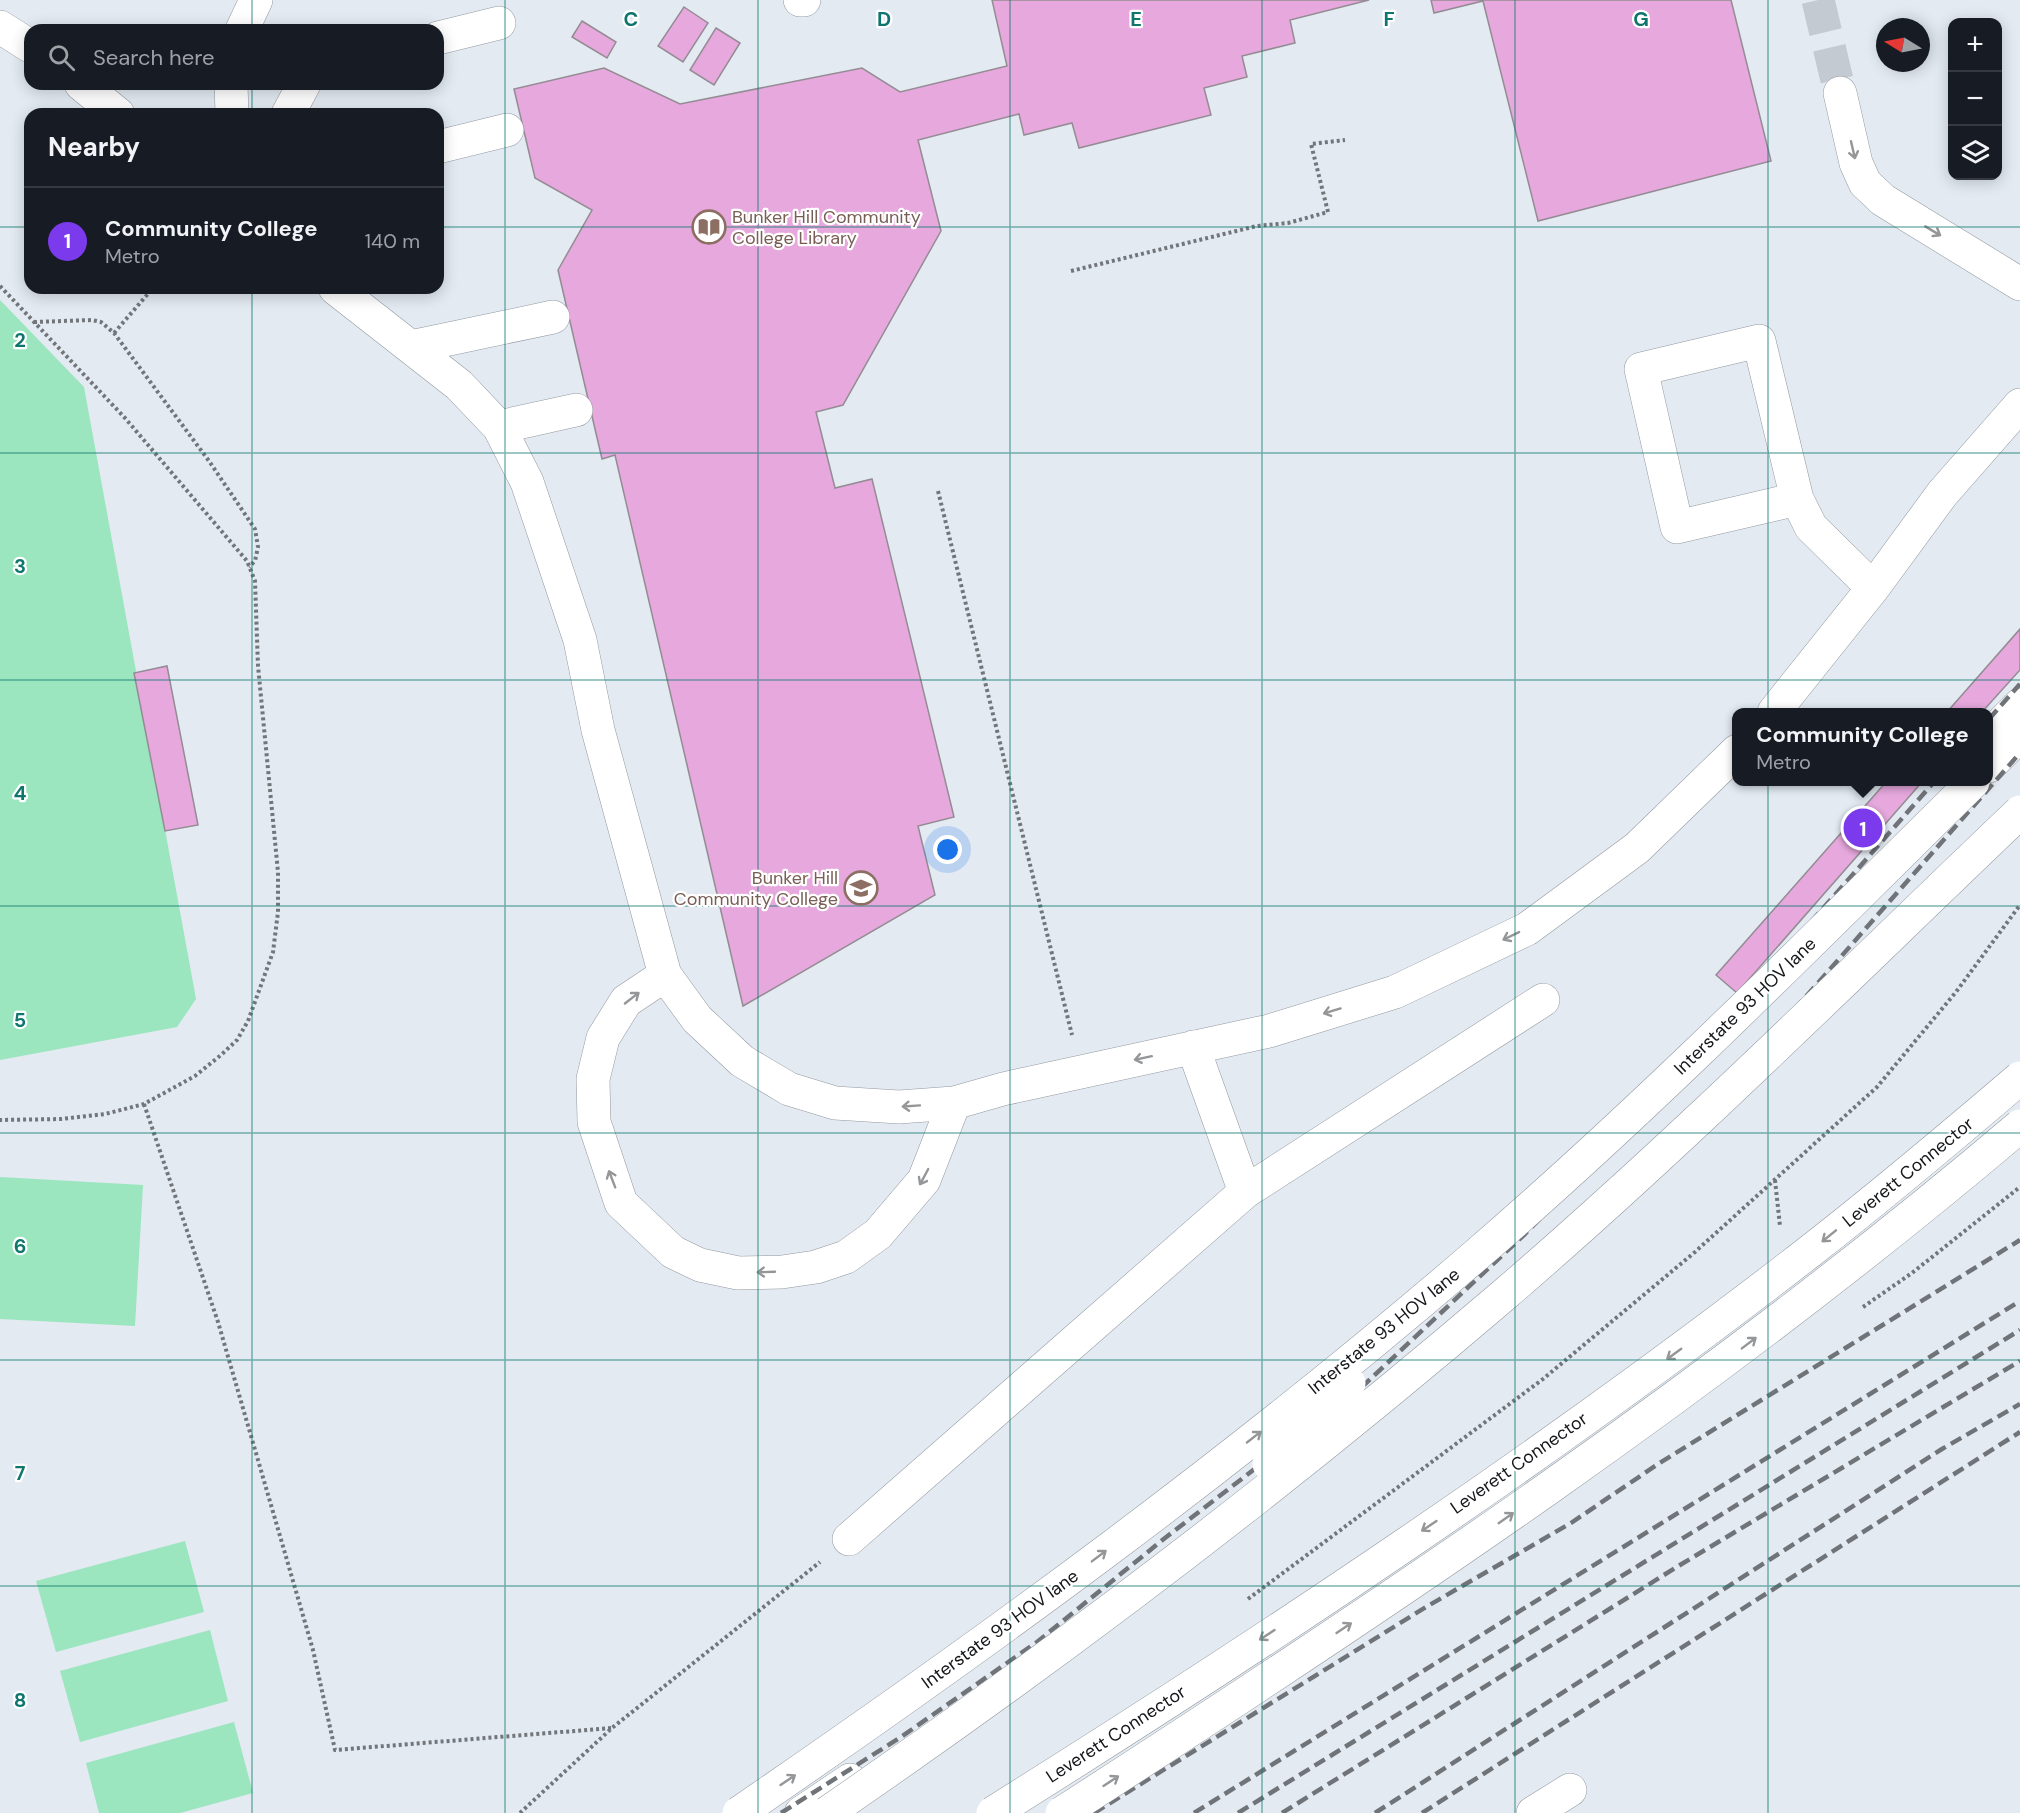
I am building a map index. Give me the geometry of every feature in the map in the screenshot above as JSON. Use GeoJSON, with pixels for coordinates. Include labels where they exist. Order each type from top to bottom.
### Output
{"type":"FeatureCollection","features":[{"type":"Feature","properties":{"kind":"main road"},"geometry":{"type":"LineString","coordinates":[[245,24],[256,0]]}},
{"type":"Feature","properties":{"kind":"main road"},"geometry":{"type":"LineString","coordinates":[[444,36],[499,22]]}},
{"type":"Feature","properties":{"kind":"main road"},"geometry":{"type":"LineString","coordinates":[[0,27],[24,42]]}},
{"type":"Feature","properties":{"kind":"main road"},"geometry":{"type":"LineString","coordinates":[[88,90],[111,108]]}},
{"type":"Feature","properties":{"kind":"main road"},"geometry":{"type":"LineString","coordinates":[[231,90],[232,108]]}},
{"type":"Feature","properties":{"kind":"main road"},"geometry":{"type":"LineString","coordinates":[[291,108],[301,90]]}},
{"type":"Feature","properties":{"kind":"main road"},"geometry":{"type":"LineString","coordinates":[[1840,93],[1856,163],[1865,183],[1883,200],[2020,284]]}},
{"type":"Feature","properties":{"kind":"main road"},"geometry":{"type":"LineString","coordinates":[[444,146],[507,130]]}},
{"type":"Feature","properties":{"kind":"main road"},"geometry":{"type":"LineString","coordinates":[[343,294],[466,392],[500,427],[527,482],[580,640],[598,730],[665,975],[697,1019],[742,1061],[789,1089],[835,1102],[899,1107],[954,1103],[1269,1031],[1395,992],[1527,928],[1636,848],[1732,756]]}},
{"type":"Feature","properties":{"kind":"main road"},"geometry":{"type":"LineString","coordinates":[[411,347],[553,318]]}},
{"type":"Feature","properties":{"kind":"main road"},"geometry":{"type":"LineString","coordinates":[[1797,499],[1677,527],[1641,369],[1759,341],[1797,499],[1811,527],[1873,588]]}},
{"type":"Feature","properties":{"kind":"main road"},"geometry":{"type":"LineString","coordinates":[[1777,708],[1873,588],[1942,494],[2020,405]]}},
{"type":"Feature","properties":{"kind":"main road"},"geometry":{"type":"LineString","coordinates":[[500,427],[576,410]]}},
{"type":"Feature","properties":{"kind":"main road"},"geometry":{"type":"LineString","coordinates":[[1993,732],[2020,705]]}},
{"type":"Feature","properties":{"kind":"main road"},"geometry":{"type":"LineString","coordinates":[[1993,762],[2020,735]]}},
{"type":"Feature","properties":{"kind":"main road"},"geometry":{"type":"LineString","coordinates":[[1247,1486],[1940,786]]}},
{"type":"Feature","properties":{"kind":"main road","name":"Interstate 93 HOV lane"},"geometry":{"type":"LineString","coordinates":[[739,1813],[974,1649],[1118,1542],[1357,1355],[1476,1255],[1706,1046],[1969,786]]}},
{"type":"Feature","properties":{"kind":"main road"},"geometry":{"type":"LineString","coordinates":[[801,1813],[1004,1671],[1247,1486],[1498,1281],[1730,1071],[2020,793]]}},
{"type":"Feature","properties":{"kind":"main road"},"geometry":{"type":"LineString","coordinates":[[827,1813],[1013,1682],[1247,1505],[1498,1299],[1739,1081],[2020,812]]}},
{"type":"Feature","properties":{"kind":"main road"},"geometry":{"type":"LineString","coordinates":[[665,975],[626,1001],[603,1038],[593,1079],[594,1122],[621,1203],[673,1252],[700,1265],[738,1273],[782,1272],[816,1268],[846,1257],[878,1234],[924,1180],[954,1103]]}},
{"type":"Feature","properties":{"kind":"main road"},"geometry":{"type":"LineString","coordinates":[[849,1539],[1245,1191],[1543,1000]]}},
{"type":"Feature","properties":{"kind":"main road"},"geometry":{"type":"LineString","coordinates":[[1193,1047],[1245,1191]]}},
{"type":"Feature","properties":{"kind":"main road","name":"Leverett Connector"},"geometry":{"type":"LineString","coordinates":[[993,1813],[1296,1616],[1553,1441],[1811,1251],[2020,1078]]}},
{"type":"Feature","properties":{"kind":"main road","name":"Leverett Connector"},"geometry":{"type":"LineString","coordinates":[[1062,1813],[1277,1673],[1574,1471],[1833,1280],[2020,1126]]}},
{"type":"Feature","properties":{"kind":"main road"},"geometry":{"type":"LineString","coordinates":[[1533,1813],[1570,1790]]}},
{"type":"Feature","properties":{"kind":"path"},"geometry":{"type":"LineString","coordinates":[[1071,271],[1257,226],[1288,224],[1328,212],[1311,144],[1345,140]]}},
{"type":"Feature","properties":{"kind":"path"},"geometry":{"type":"LineString","coordinates":[[0,286],[195,497],[249,567],[255,581],[258,666],[278,872],[278,912],[273,952],[253,1010],[237,1040],[195,1076],[144,1104],[105,1114],[61,1119],[0,1120]]}},
{"type":"Feature","properties":{"kind":"path"},"geometry":{"type":"LineString","coordinates":[[114,333],[148,294]]}},
{"type":"Feature","properties":{"kind":"path"},"geometry":{"type":"LineString","coordinates":[[34,322],[92,320],[101,322],[114,333],[209,461],[255,529],[258,547],[255,561],[249,567]]}},
{"type":"Feature","properties":{"kind":"path"},"geometry":{"type":"LineString","coordinates":[[938,491],[1082,1072]]}},
{"type":"Feature","properties":{"kind":"path"},"geometry":{"type":"LineString","coordinates":[[1239,1606],[1543,1379],[1703,1244],[1877,1087],[1956,992],[2020,905]]}},
{"type":"Feature","properties":{"kind":"path"},"geometry":{"type":"LineString","coordinates":[[144,1104],[218,1322],[313,1650],[335,1750],[612,1728]]}},
{"type":"Feature","properties":{"kind":"path"},"geometry":{"type":"LineString","coordinates":[[520,1813],[612,1728],[849,1539]]}},
{"type":"Feature","properties":{"kind":"green space"},"geometry":{"type":"Polygon","coordinates":[[[0,300],[84,387],[196,999],[177,1027],[0,1060],[0,300]]]}},
{"type":"Feature","properties":{"kind":"green space"},"geometry":{"type":"Polygon","coordinates":[[[0,1177],[143,1185],[135,1326],[0,1319],[0,1177]]]}},
{"type":"Feature","properties":{"kind":"green space"},"geometry":{"type":"Polygon","coordinates":[[[185,1541],[204,1612],[56,1652],[36,1581],[185,1541]]]}},
{"type":"Feature","properties":{"kind":"green space"},"geometry":{"type":"Polygon","coordinates":[[[210,1630],[228,1701],[80,1742],[60,1671],[210,1630]]]}},
{"type":"Feature","properties":{"kind":"green space"},"geometry":{"type":"Polygon","coordinates":[[[234,1722],[253,1793],[180,1813],[99,1813],[86,1763],[234,1722]]]}},
{"type":"Feature","properties":{"kind":"building","name":"Bunker Hill Community College"},"geometry":{"type":"Polygon","coordinates":[[[992,0],[1369,0],[1290,20],[1295,43],[1242,56],[1247,77],[1204,88],[1211,115],[1079,148],[1072,123],[1024,135],[1019,114],[918,140],[941,231],[843,405],[816,412],[835,488],[872,479],[954,817],[918,826],[935,895],[743,1006],[615,455],[602,459],[558,270],[592,210],[535,178],[514,89],[604,68],[680,104],[862,68],[900,92],[1007,66],[992,0]]]}},
{"type":"Feature","properties":{"kind":"building"},"geometry":{"type":"Polygon","coordinates":[[[1431,0],[1731,0],[1771,161],[1538,221],[1483,1],[1434,13],[1431,0]]]}},
{"type":"Feature","properties":{"kind":"building"},"geometry":{"type":"Polygon","coordinates":[[[684,7],[708,23],[683,62],[658,46],[684,7]]]}},
{"type":"Feature","properties":{"kind":"building"},"geometry":{"type":"Polygon","coordinates":[[[582,21],[616,42],[607,58],[572,37],[582,21]]]}},
{"type":"Feature","properties":{"kind":"building"},"geometry":{"type":"Polygon","coordinates":[[[716,28],[740,43],[714,85],[690,70],[716,28]]]}},
{"type":"Feature","properties":{"kind":"building"},"geometry":{"type":"Polygon","coordinates":[[[2020,629],[2020,670],[1986,708],[1951,708],[2020,629]]]}},
{"type":"Feature","properties":{"kind":"building"},"geometry":{"type":"Polygon","coordinates":[[[167,666],[198,825],[165,831],[134,673],[167,666]]]}},
{"type":"Feature","properties":{"kind":"building"},"geometry":{"type":"Polygon","coordinates":[[[1882,786],[1918,786],[1737,993],[1716,975],[1882,786]]]}},
{"type":"Feature","properties":{"kind":"tunnel"},"geometry":{"type":"LineString","coordinates":[[1818,0],[1840,93]]}},
{"type":"Feature","properties":{"kind":"railway"},"geometry":{"type":"LineString","coordinates":[[1993,714],[2020,684]]}},
{"type":"Feature","properties":{"kind":"railway"},"geometry":{"type":"LineString","coordinates":[[1993,784],[2020,753]]}},
{"type":"Feature","properties":{"kind":"railway"},"geometry":{"type":"LineString","coordinates":[[781,1813],[901,1737],[1037,1642],[1165,1538],[1365,1384],[1525,1234],[1653,1102],[1930,786]]}},
{"type":"Feature","properties":{"kind":"railway"},"geometry":{"type":"LineString","coordinates":[[829,1813],[915,1759],[1052,1662],[1381,1404],[1551,1264],[1686,1133],[1991,786]]}},
{"type":"Feature","properties":{"kind":"railway"},"geometry":{"type":"LineString","coordinates":[[1094,1813],[1426,1607],[1571,1523],[1658,1464],[2020,1240]]}},
{"type":"Feature","properties":{"kind":"railway"},"geometry":{"type":"LineString","coordinates":[[1194,1813],[2020,1301]]}},
{"type":"Feature","properties":{"kind":"railway"},"geometry":{"type":"LineString","coordinates":[[1238,1813],[2020,1330]]}},
{"type":"Feature","properties":{"kind":"railway"},"geometry":{"type":"LineString","coordinates":[[1282,1813],[1680,1565],[2020,1361]]}},
{"type":"Feature","properties":{"kind":"railway"},"geometry":{"type":"LineString","coordinates":[[1375,1813],[1942,1449],[2020,1404]]}},
{"type":"Feature","properties":{"kind":"railway"},"geometry":{"type":"LineString","coordinates":[[1422,1813],[2020,1432]]}},
{"type":"Feature","properties":{"kind":"place","name":"Bunker Hill Community College Library"},"geometry":{"type":"Point","coordinates":[709,227]}},
{"type":"Feature","properties":{"kind":"place","name":"Community College"},"geometry":{"type":"Point","coordinates":[1863,828]}},
{"type":"Feature","properties":{"kind":"place","name":"Bunker Hill Community College"},"geometry":{"type":"Point","coordinates":[861,888]}}]}
